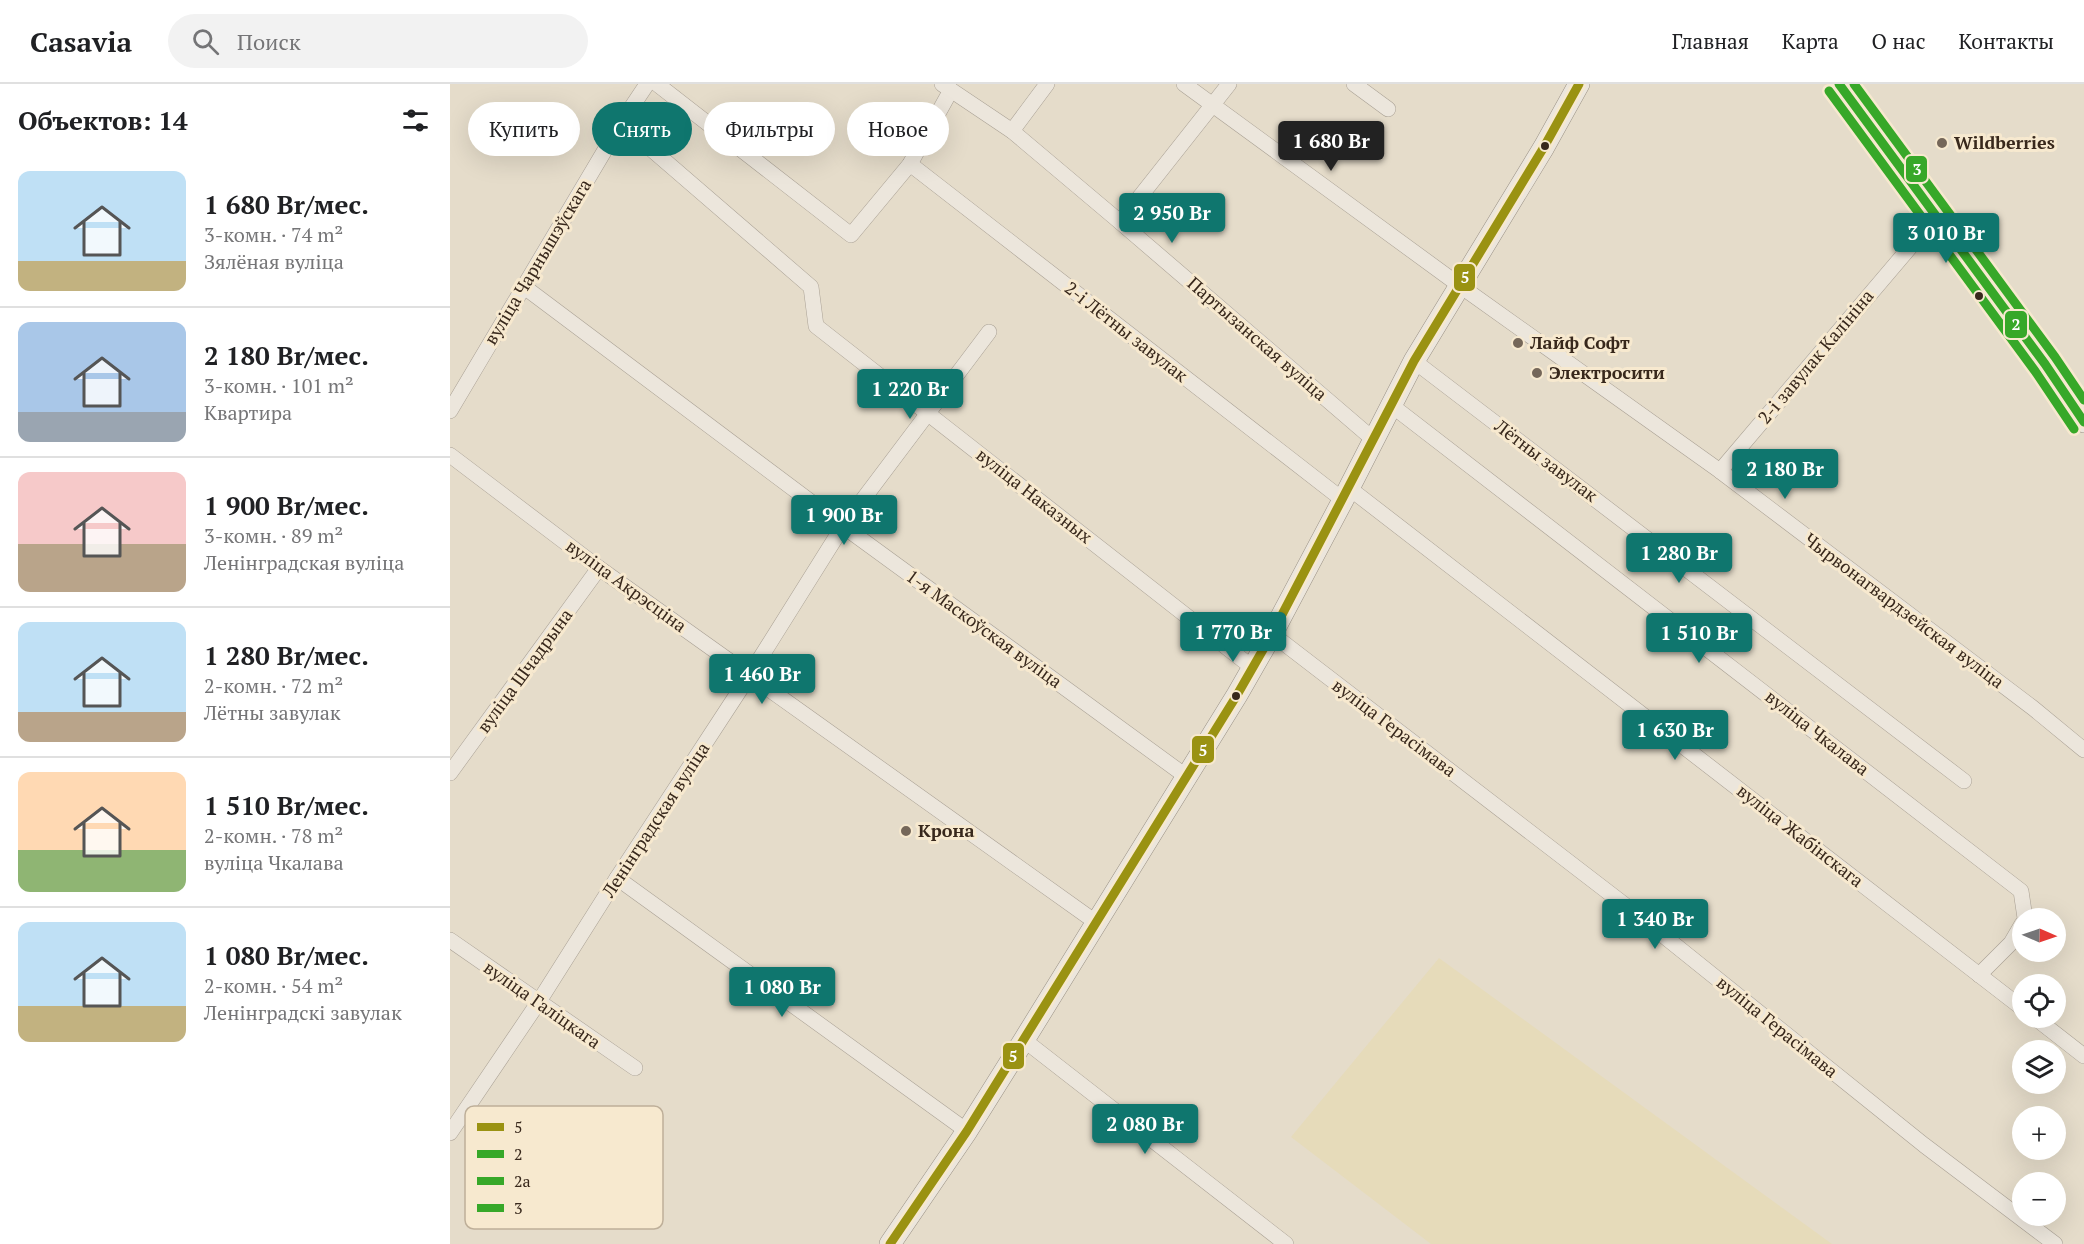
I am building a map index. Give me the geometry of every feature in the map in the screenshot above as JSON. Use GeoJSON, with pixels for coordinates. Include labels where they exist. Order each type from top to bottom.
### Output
{"type":"FeatureCollection","features":[{"type":"Feature","properties":{"kind":"street","name":"вуліца Чарнышэўскага"},"geometry":{"type":"LineString","coordinates":[[635,102],[647,84]]}},
{"type":"Feature","properties":{"kind":"street"},"geometry":{"type":"LineString","coordinates":[[657,84],[851,235],[910,164],[946,87]]}},
{"type":"Feature","properties":{"kind":"street"},"geometry":{"type":"LineString","coordinates":[[1011,131],[1047,84]]}},
{"type":"Feature","properties":{"kind":"street","name":"Чырвонагвардзейская вуліца"},"geometry":{"type":"LineString","coordinates":[[1184,84],[1459,285],[1720,471],[2033,708],[2084,750]]}},
{"type":"Feature","properties":{"kind":"street"},"geometry":{"type":"LineString","coordinates":[[1120,222],[1229,84]]}},
{"type":"Feature","properties":{"kind":"street"},"geometry":{"type":"LineString","coordinates":[[1354,84],[1388,109]]}},
{"type":"Feature","properties":{"kind":"street"},"geometry":{"type":"LineString","coordinates":[[890,1244],[967,1131],[1024,1041],[1252,668],[1346,494],[1414,361],[1544,147],[1579,84]]}},
{"type":"Feature","properties":{"kind":"street"},"geometry":{"type":"LineString","coordinates":[[1839,84],[2045,364],[2084,422]]}},
{"type":"Feature","properties":{"kind":"street","name":"Партызанская вуліца"},"geometry":{"type":"LineString","coordinates":[[946,87],[1011,131],[1374,440]]}},
{"type":"Feature","properties":{"kind":"street","name":"вуліца Чарнышэўскага"},"geometry":{"type":"LineString","coordinates":[[450,411],[601,156]]}},
{"type":"Feature","properties":{"kind":"street","name":"вуліца Наказных"},"geometry":{"type":"LineString","coordinates":[[659,156],[811,287],[816,326],[1252,668]]}},
{"type":"Feature","properties":{"kind":"street","name":"2-і Лётны завулак"},"geometry":{"type":"LineString","coordinates":[[910,164],[1346,494]]}},
{"type":"Feature","properties":{"kind":"street","name":"2-і завулак Калініна"},"geometry":{"type":"LineString","coordinates":[[1720,471],[1928,226],[1934,214]]}},
{"type":"Feature","properties":{"kind":"street","name":"1-я Маскоўская вуліца"},"geometry":{"type":"LineString","coordinates":[[523,286],[843,526],[1187,777]]}},
{"type":"Feature","properties":{"kind":"street","name":"Ленінградская вуліца"},"geometry":{"type":"LineString","coordinates":[[468,1106],[538,1003],[843,526],[989,332]]}},
{"type":"Feature","properties":{"kind":"street","name":"Лётны завулак"},"geometry":{"type":"LineString","coordinates":[[1414,361],[1964,781]]}},
{"type":"Feature","properties":{"kind":"street","name":"вуліца Чкалава"},"geometry":{"type":"LineString","coordinates":[[1391,405],[2021,891],[2024,908]]}},
{"type":"Feature","properties":{"kind":"street","name":"вуліца Акрэсціна"},"geometry":{"type":"LineString","coordinates":[[450,455],[599,568],[1097,923]]}},
{"type":"Feature","properties":{"kind":"street","name":"вуліца Жабінскага"},"geometry":{"type":"LineString","coordinates":[[1346,494],[2012,1000]]}},
{"type":"Feature","properties":{"kind":"street","name":"вуліца Шчадрына"},"geometry":{"type":"LineString","coordinates":[[450,773],[599,568]]}},
{"type":"Feature","properties":{"kind":"street","name":"вуліца Герасімава"},"geometry":{"type":"LineString","coordinates":[[1272,634],[1635,912],[1924,1145],[2055,1244]]}},
{"type":"Feature","properties":{"kind":"street"},"geometry":{"type":"LineString","coordinates":[[617,878],[967,1131]]}},
{"type":"Feature","properties":{"kind":"street","name":"вуліца Галіцкага"},"geometry":{"type":"LineString","coordinates":[[450,940],[635,1068]]}},
{"type":"Feature","properties":{"kind":"street"},"geometry":{"type":"LineString","coordinates":[[1979,975],[2012,942]]}},
{"type":"Feature","properties":{"kind":"street"},"geometry":{"type":"LineString","coordinates":[[2048,1028],[2084,1056]]}},
{"type":"Feature","properties":{"kind":"street"},"geometry":{"type":"LineString","coordinates":[[1024,1041],[1286,1244]]}},
{"type":"Feature","properties":{"kind":"street","name":"Ленінградская вуліца"},"geometry":{"type":"LineString","coordinates":[[450,1133],[465,1111]]}},
{"type":"Feature","properties":{"kind":"shaded area"},"geometry":{"type":"Polygon","coordinates":[[[1439,958],[1832,1244],[1431,1244],[1291,1137],[1439,958]]]}},
{"type":"Feature","properties":{"kind":"transit line","name":"5"},"geometry":{"type":"LineString","coordinates":[[890,1244],[967,1131],[1237,695],[1272,634],[1414,361],[1544,147],[1579,84]]}},
{"type":"Feature","properties":{"kind":"transit line","name":"2"},"geometry":{"type":"LineString","coordinates":[[1839,84],[2045,364],[2084,422]]}},
{"type":"Feature","properties":{"kind":"transit line","name":"3"},"geometry":{"type":"LineString","coordinates":[[1854,84],[2055,357],[2084,400]]}},
{"type":"Feature","properties":{"kind":"transit line","name":"2а"},"geometry":{"type":"LineString","coordinates":[[1829,91],[2035,371],[2074,429]]}},
{"type":"Feature","properties":{"kind":"place","name":"Wildberries"},"geometry":{"type":"Point","coordinates":[1942,143]}},
{"type":"Feature","properties":{"kind":"place","name":"Лайф Софт"},"geometry":{"type":"Point","coordinates":[1518,343]}},
{"type":"Feature","properties":{"kind":"place","name":"Электросити"},"geometry":{"type":"Point","coordinates":[1537,373]}},
{"type":"Feature","properties":{"kind":"place","name":"Крона"},"geometry":{"type":"Point","coordinates":[906,831]}}]}
